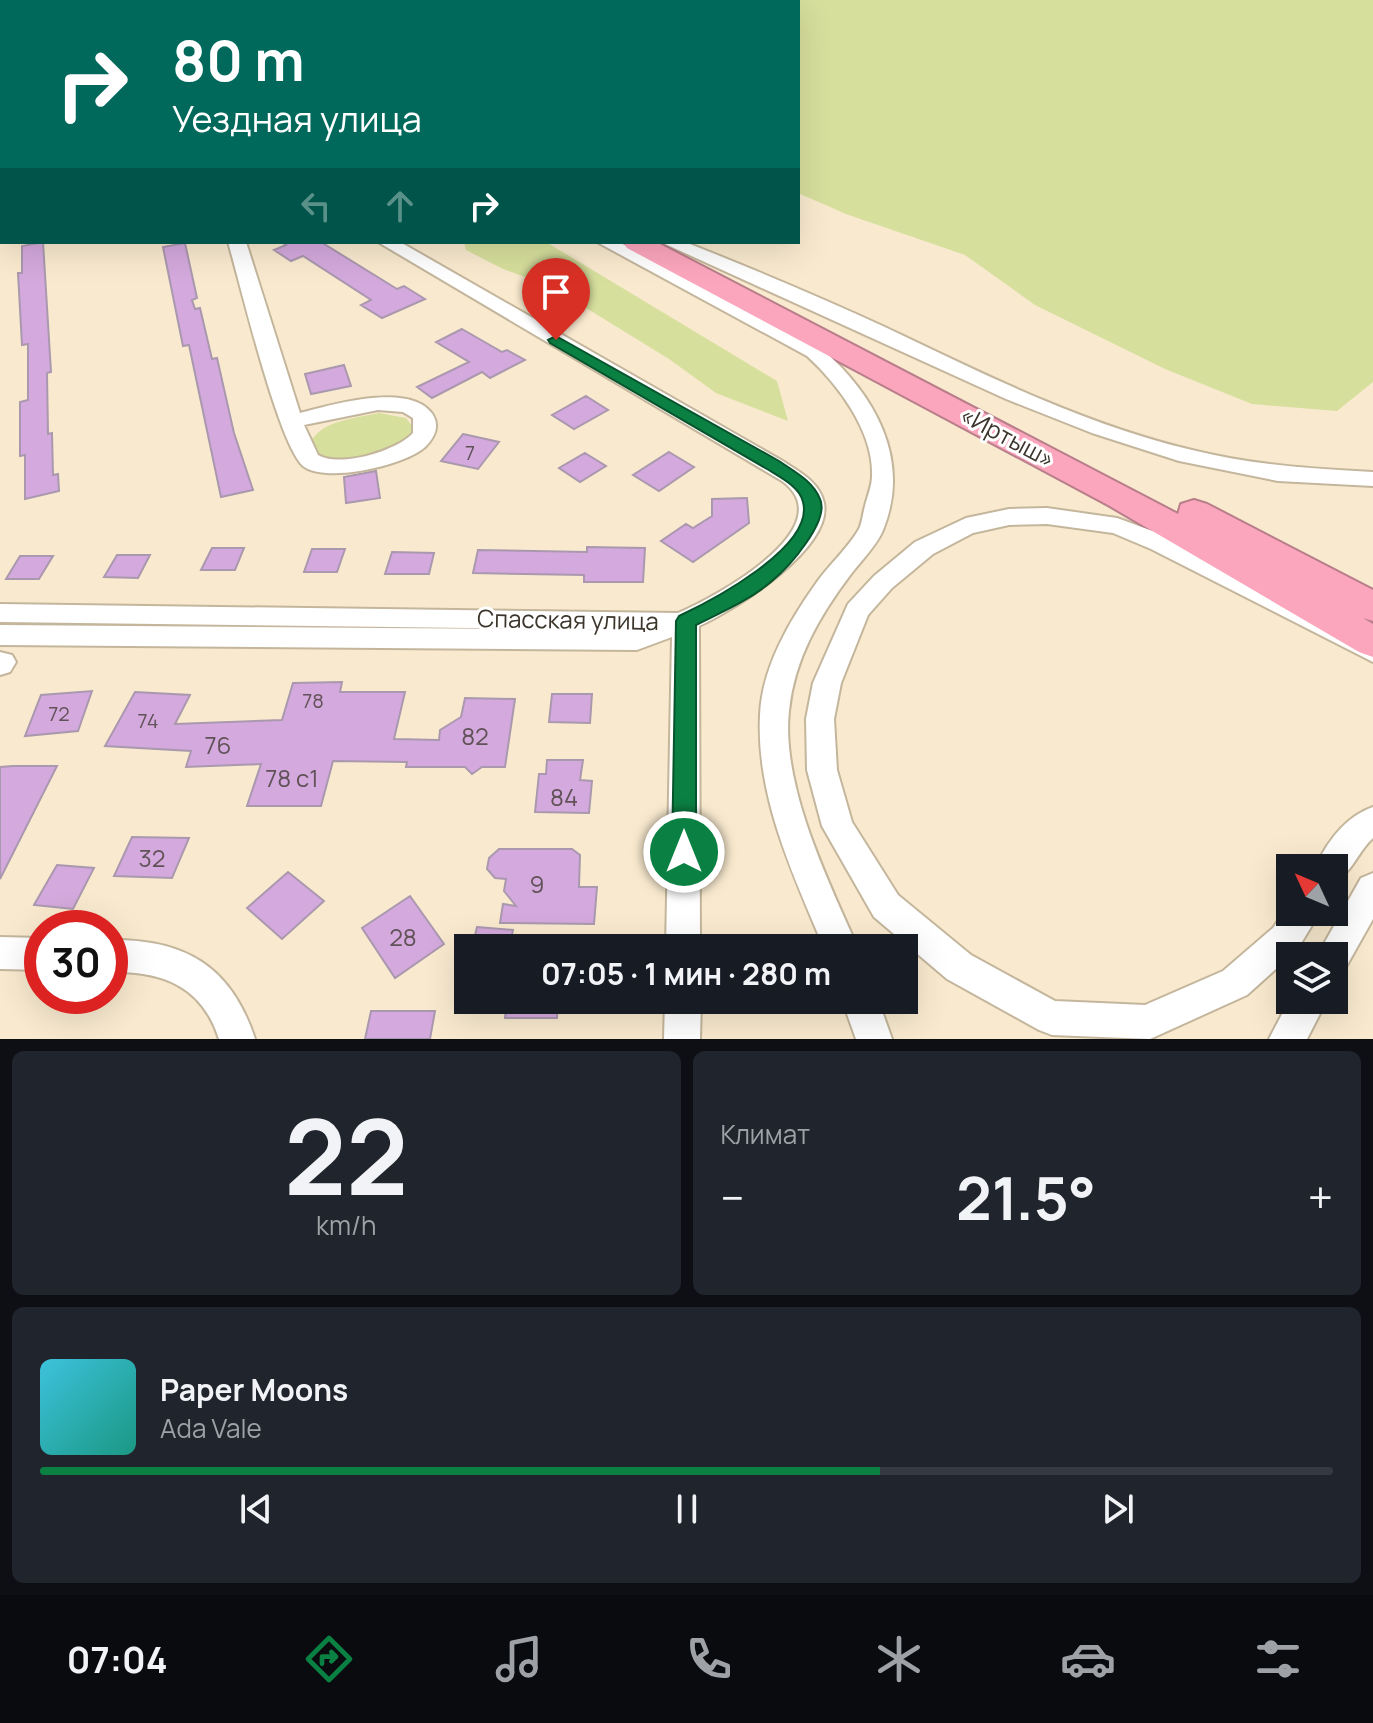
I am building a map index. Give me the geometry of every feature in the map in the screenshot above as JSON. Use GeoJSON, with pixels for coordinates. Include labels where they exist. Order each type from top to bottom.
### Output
{"type":"FeatureCollection","features":[{"type":"Feature","properties":{"kind":"highway","name":"«Иртыш»"},"geometry":{"type":"LineString","coordinates":[[663,244],[985,400],[1373,607]]}},
{"type":"Feature","properties":{"kind":"highway","name":"«Иртыш»"},"geometry":{"type":"LineString","coordinates":[[663,244],[1120,497],[1373,642]]}},
{"type":"Feature","properties":{"kind":"street"},"geometry":{"type":"LineString","coordinates":[[238,244],[292,421],[303,453],[311,462],[341,468],[394,455],[410,448],[421,438],[426,427],[424,417],[415,409],[384,403],[292,421]]}},
{"type":"Feature","properties":{"kind":"street"},"geometry":{"type":"LineString","coordinates":[[390,244],[773,465],[802,484],[812,500],[813,513],[802,536],[766,576],[728,601],[686,621],[683,934]]}},
{"type":"Feature","properties":{"kind":"street"},"geometry":{"type":"LineString","coordinates":[[610,244],[773,327],[814,352],[833,369],[858,404],[880,448],[884,477],[871,530],[826,589],[795,639],[782,673],[774,713],[776,755],[794,840],[835,934]]}},
{"type":"Feature","properties":{"kind":"street"},"geometry":{"type":"LineString","coordinates":[[665,244],[775,283],[1037,406],[1108,434],[1253,471],[1325,480],[1373,479]]}},
{"type":"Feature","properties":{"kind":"street"},"geometry":{"type":"LineString","coordinates":[[1294,926],[1285,939],[1235,983],[1146,1023],[1052,1018],[959,967],[886,906],[838,826],[822,770],[820,719],[827,683],[857,611],[883,582],[924,548],[966,526],[1009,517],[1059,517],[1117,526],[1160,543],[1373,652]]}},
{"type":"Feature","properties":{"kind":"street","name":"Спасская улица"},"geometry":{"type":"LineString","coordinates":[[0,613],[686,621]]}},
{"type":"Feature","properties":{"kind":"street","name":"Спасская улица"},"geometry":{"type":"LineString","coordinates":[[1,654],[637,640],[686,621]]}},
{"type":"Feature","properties":{"kind":"street"},"geometry":{"type":"LineString","coordinates":[[1340,854],[1349,839],[1373,820]]}},
{"type":"Feature","properties":{"kind":"street"},"geometry":{"type":"LineString","coordinates":[[1342,942],[1373,888]]}},
{"type":"Feature","properties":{"kind":"street"},"geometry":{"type":"LineString","coordinates":[[0,953],[24,954]]}},
{"type":"Feature","properties":{"kind":"street"},"geometry":{"type":"LineString","coordinates":[[128,956],[149,957],[184,968],[206,985],[223,1006],[237,1039]]}},
{"type":"Feature","properties":{"kind":"street"},"geometry":{"type":"LineString","coordinates":[[682,1039],[683,1014]]}},
{"type":"Feature","properties":{"kind":"street"},"geometry":{"type":"LineString","coordinates":[[865,1014],[874,1039]]}},
{"type":"Feature","properties":{"kind":"street"},"geometry":{"type":"LineString","coordinates":[[1287,1039],[1301,1014]]}},
{"type":"Feature","properties":{"kind":"green space"},"geometry":{"type":"Polygon","coordinates":[[[800,0],[1373,0],[1373,382],[1337,411],[1252,404],[1165,369],[1035,305],[965,255],[846,214],[800,194],[800,0]]]}},
{"type":"Feature","properties":{"kind":"green space"},"geometry":{"type":"Polygon","coordinates":[[[464,244],[549,244],[777,381],[788,421],[716,393],[669,359],[552,287],[503,269],[466,250],[464,244]]]}},
{"type":"Feature","properties":{"kind":"green space"},"geometry":{"type":"Polygon","coordinates":[[[379,413],[406,418],[412,426],[412,436],[386,451],[338,463],[330,462],[308,449],[312,439],[327,426],[379,413]]]}},
{"type":"Feature","properties":{"kind":"building"},"geometry":{"type":"Polygon","coordinates":[[[43,244],[51,372],[47,373],[48,434],[52,433],[53,475],[58,474],[59,491],[25,499],[25,455],[20,456],[20,402],[28,400],[28,344],[22,345],[18,273],[22,273],[22,246],[43,244]]]}},
{"type":"Feature","properties":{"kind":"building"},"geometry":{"type":"Polygon","coordinates":[[[185,244],[197,298],[192,300],[195,309],[200,308],[212,359],[217,358],[234,433],[253,490],[221,497],[189,345],[183,346],[163,247],[185,244]]]}},
{"type":"Feature","properties":{"kind":"building"},"geometry":{"type":"Polygon","coordinates":[[[324,244],[397,289],[404,286],[425,299],[382,318],[361,305],[371,300],[303,256],[291,261],[274,250],[286,245],[324,244]]]}},
{"type":"Feature","properties":{"kind":"building"},"geometry":{"type":"Polygon","coordinates":[[[462,329],[502,352],[507,350],[525,360],[490,378],[482,372],[432,398],[417,387],[469,362],[436,342],[462,329]]]}},
{"type":"Feature","properties":{"kind":"building"},"geometry":{"type":"Polygon","coordinates":[[[344,365],[351,386],[311,394],[305,374],[344,365]]]}},
{"type":"Feature","properties":{"kind":"building"},"geometry":{"type":"Polygon","coordinates":[[[586,396],[608,410],[574,429],[552,415],[586,396]]]}},
{"type":"Feature","properties":{"kind":"building"},"geometry":{"type":"Polygon","coordinates":[[[463,434],[499,442],[478,469],[441,461],[463,434]]]}},
{"type":"Feature","properties":{"kind":"building"},"geometry":{"type":"Polygon","coordinates":[[[669,452],[694,467],[659,491],[633,475],[669,452]]]}},
{"type":"Feature","properties":{"kind":"building"},"geometry":{"type":"Polygon","coordinates":[[[585,453],[606,466],[580,482],[559,468],[585,453]]]}},
{"type":"Feature","properties":{"kind":"building"},"geometry":{"type":"Polygon","coordinates":[[[376,471],[380,498],[346,503],[344,477],[376,471]]]}},
{"type":"Feature","properties":{"kind":"building"},"geometry":{"type":"Polygon","coordinates":[[[747,498],[749,523],[693,562],[661,541],[686,524],[693,528],[712,516],[712,499],[747,498]]]}},
{"type":"Feature","properties":{"kind":"building"},"geometry":{"type":"Polygon","coordinates":[[[587,547],[645,548],[643,582],[584,582],[584,575],[473,573],[478,550],[587,552],[587,547]]]}},
{"type":"Feature","properties":{"kind":"building"},"geometry":{"type":"Polygon","coordinates":[[[212,548],[244,548],[235,570],[201,570],[212,548]]]}},
{"type":"Feature","properties":{"kind":"building"},"geometry":{"type":"Polygon","coordinates":[[[312,549],[345,549],[337,572],[304,572],[312,549]]]}},
{"type":"Feature","properties":{"kind":"building"},"geometry":{"type":"Polygon","coordinates":[[[392,552],[434,553],[429,574],[385,574],[392,552]]]}},
{"type":"Feature","properties":{"kind":"building"},"geometry":{"type":"Polygon","coordinates":[[[117,555],[150,555],[138,578],[104,577],[117,555]]]}},
{"type":"Feature","properties":{"kind":"building"},"geometry":{"type":"Polygon","coordinates":[[[20,556],[53,556],[39,579],[6,579],[20,556]]]}},
{"type":"Feature","properties":{"kind":"building"},"geometry":{"type":"Polygon","coordinates":[[[342,682],[340,692],[405,692],[394,739],[439,740],[440,730],[461,717],[465,698],[515,699],[505,767],[482,767],[472,774],[465,767],[406,767],[407,762],[333,761],[321,806],[247,806],[261,764],[186,767],[191,751],[105,746],[135,692],[190,695],[175,724],[282,720],[293,683],[342,682]]]}},
{"type":"Feature","properties":{"kind":"building"},"geometry":{"type":"Polygon","coordinates":[[[92,691],[78,731],[25,736],[41,695],[92,691]]]}},
{"type":"Feature","properties":{"kind":"building"},"geometry":{"type":"Polygon","coordinates":[[[552,694],[592,694],[590,723],[549,722],[552,694]]]}},
{"type":"Feature","properties":{"kind":"building"},"geometry":{"type":"Polygon","coordinates":[[[547,760],[583,760],[580,780],[592,781],[589,813],[535,812],[539,774],[546,774],[547,760]]]}},
{"type":"Feature","properties":{"kind":"building"},"geometry":{"type":"Polygon","coordinates":[[[57,766],[0,879],[0,767],[57,766]]]}},
{"type":"Feature","properties":{"kind":"building"},"geometry":{"type":"Polygon","coordinates":[[[132,837],[189,838],[172,878],[114,876],[132,837]]]}},
{"type":"Feature","properties":{"kind":"building"},"geometry":{"type":"Polygon","coordinates":[[[499,849],[572,849],[580,855],[579,887],[597,887],[594,924],[500,923],[503,904],[516,906],[504,891],[506,879],[495,878],[487,869],[489,858],[499,849]]]}},
{"type":"Feature","properties":{"kind":"building"},"geometry":{"type":"Polygon","coordinates":[[[57,865],[94,868],[73,909],[34,905],[57,865]]]}},
{"type":"Feature","properties":{"kind":"building"},"geometry":{"type":"Polygon","coordinates":[[[288,872],[324,901],[282,939],[247,908],[288,872]]]}},
{"type":"Feature","properties":{"kind":"building"},"geometry":{"type":"Polygon","coordinates":[[[410,896],[444,944],[395,978],[362,928],[410,896]]]}},
{"type":"Feature","properties":{"kind":"building"},"geometry":{"type":"Polygon","coordinates":[[[477,927],[513,930],[512,934],[475,934],[477,927]]]}},
{"type":"Feature","properties":{"kind":"building"},"geometry":{"type":"Polygon","coordinates":[[[371,1011],[435,1011],[430,1039],[365,1039],[371,1011]]]}},
{"type":"Feature","properties":{"kind":"building"},"geometry":{"type":"Polygon","coordinates":[[[505,1014],[557,1014],[557,1018],[505,1018],[505,1014]]]}},
{"type":"Feature","properties":{"kind":"route"},"geometry":{"type":"LineString","coordinates":[[556,340],[773,465],[802,484],[812,500],[813,513],[802,536],[766,576],[728,601],[686,621],[684,852]]}}]}
